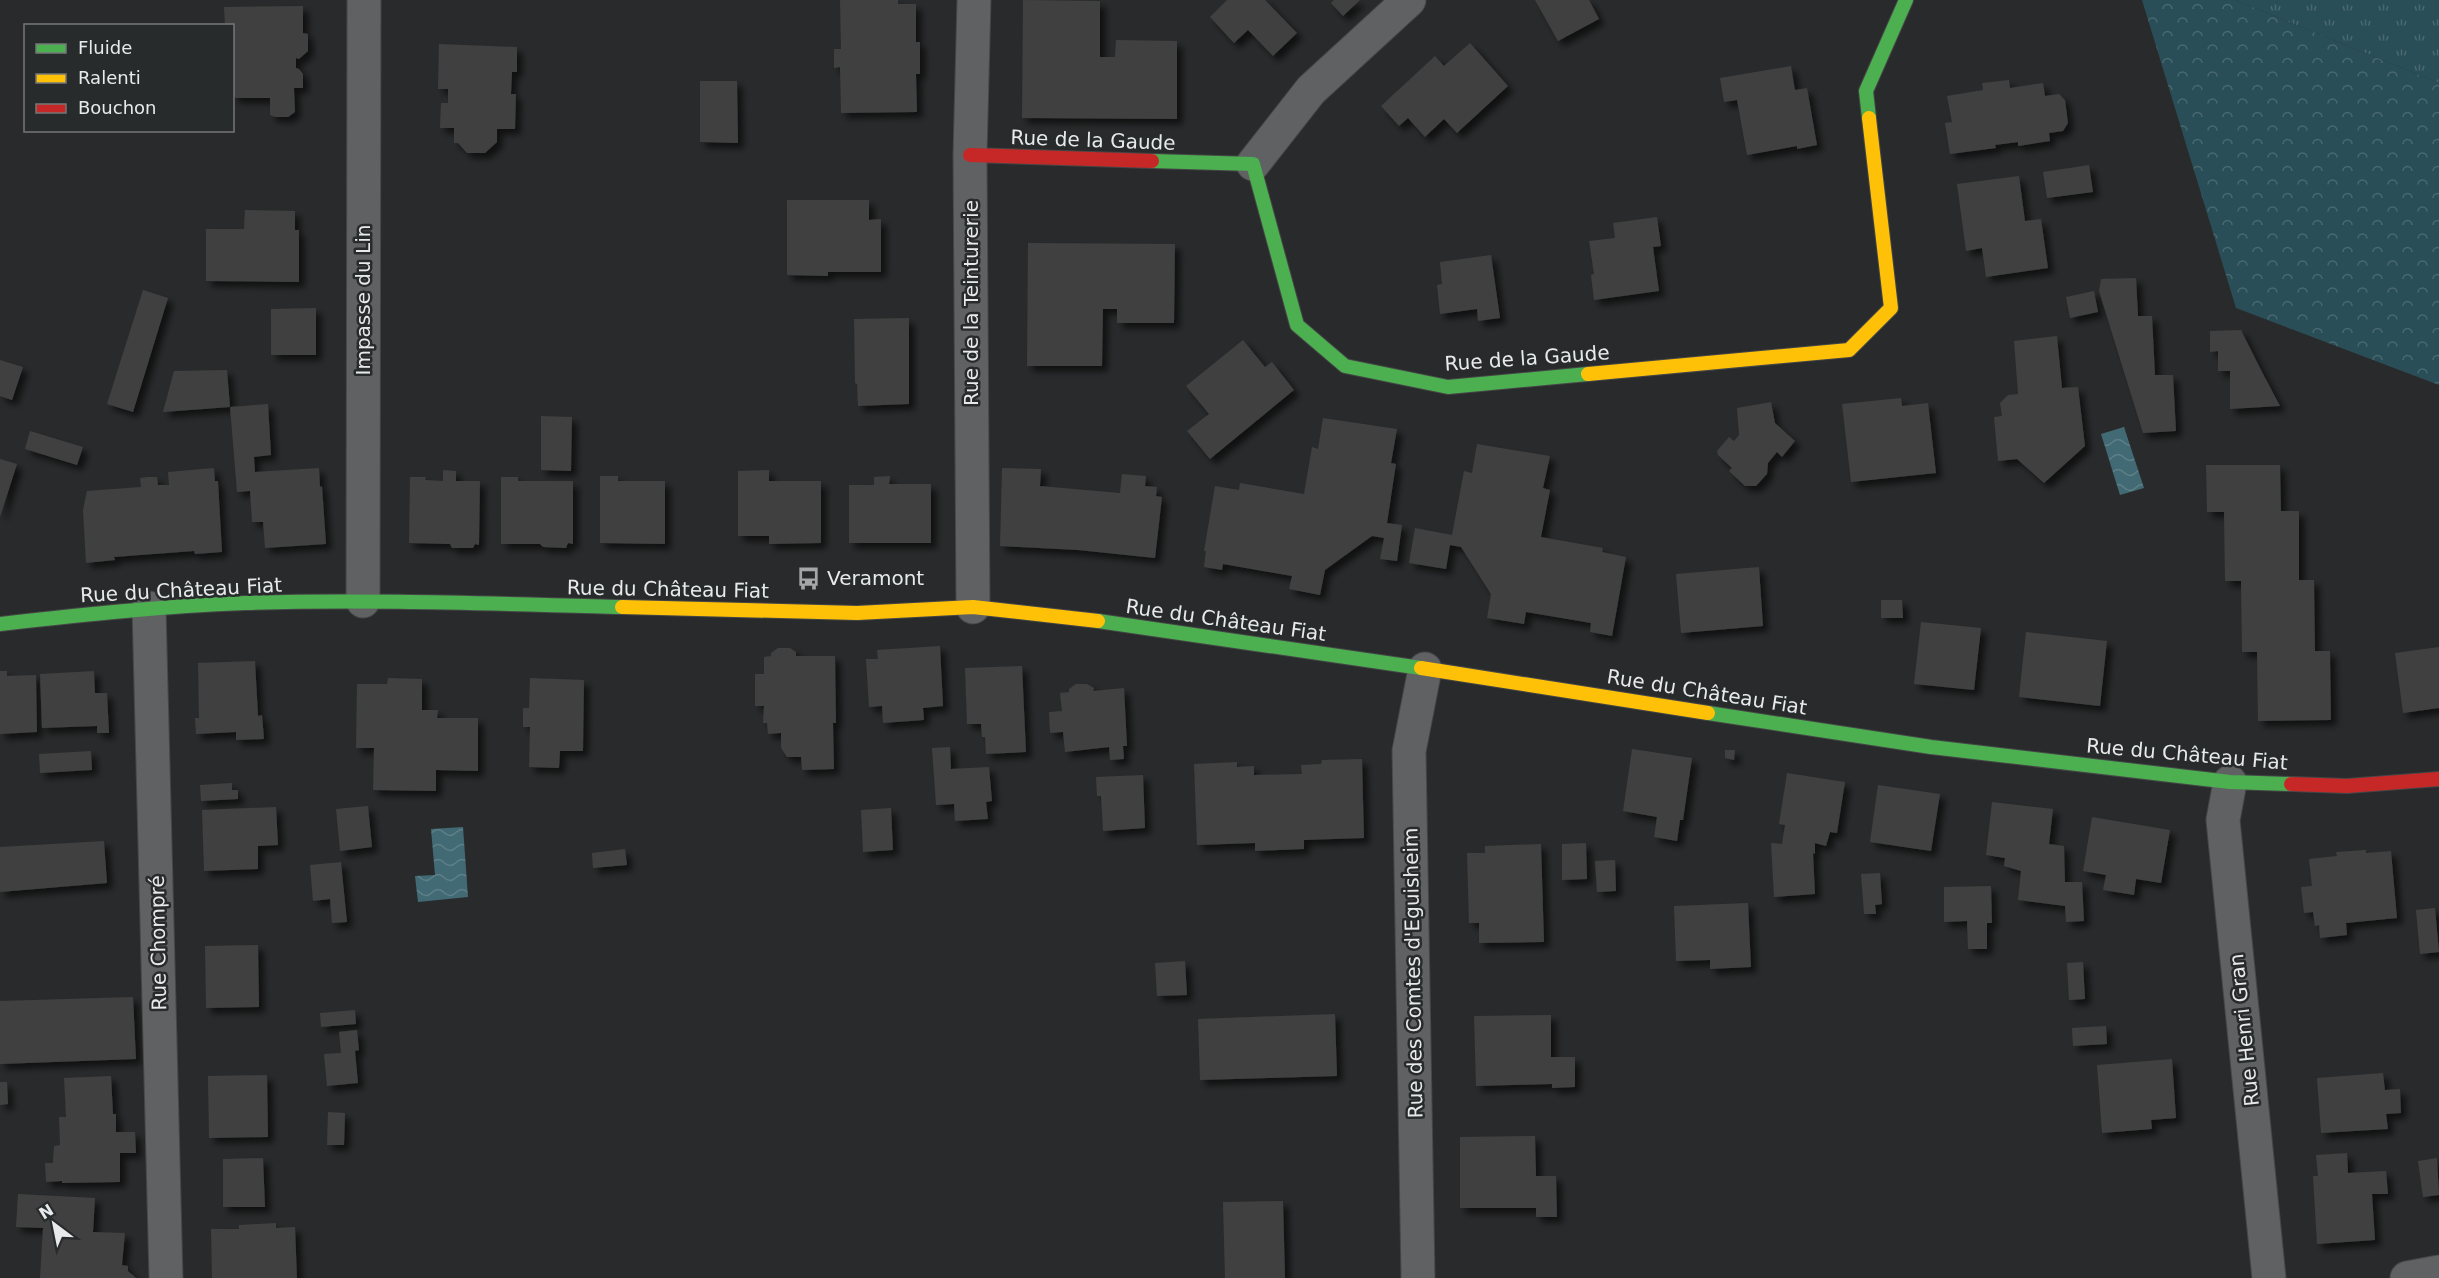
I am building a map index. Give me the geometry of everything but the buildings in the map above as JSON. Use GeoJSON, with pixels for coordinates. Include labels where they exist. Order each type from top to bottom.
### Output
{"type":"FeatureCollection","features":[{"type":"Feature","properties":{"kind":"street","name":"Impasse du Lin"},"geometry":{"type":"LineString","coordinates":[[363,601],[364,0]]}},
{"type":"Feature","properties":{"kind":"street","name":"Rue de la Teinturerie"},"geometry":{"type":"LineString","coordinates":[[973,607],[970,155],[974,0]]}},
{"type":"Feature","properties":{"kind":"street"},"geometry":{"type":"LineString","coordinates":[[1253,164],[1311,90],[1409,0]]}},
{"type":"Feature","properties":{"kind":"street","name":"Rue de la Gaude"},"geometry":{"type":"LineString","coordinates":[[970,155],[1253,164],[1297,325],[1345,366],[1448,387],[1849,350],[1891,308],[1866,91],[1906,0]]}},
{"type":"Feature","properties":{"kind":"street","name":"Rue du Château Fiat"},"geometry":{"type":"LineString","coordinates":[[0,624],[149,608],[244,603],[363,601],[857,613],[973,607],[1103,622],[1425,669],[1931,747],[2230,782],[2347,786],[2439,780]]}},
{"type":"Feature","properties":{"kind":"street","name":"Rue Chompré"},"geometry":{"type":"LineString","coordinates":[[149,608],[166,1278]]}},
{"type":"Feature","properties":{"kind":"street","name":"Rue des Comtes d'Eguisheim"},"geometry":{"type":"LineString","coordinates":[[1418,1278],[1409,751],[1425,669]]}},
{"type":"Feature","properties":{"kind":"street","name":"Rue Henri Gran"},"geometry":{"type":"LineString","coordinates":[[2230,782],[2223,820],[2269,1278]]}},
{"type":"Feature","properties":{"kind":"street"},"geometry":{"type":"LineString","coordinates":[[2407,1278],[2439,1272]]}},
{"type":"Feature","properties":{"kind":"green space"},"geometry":{"type":"Polygon","coordinates":[[[2142,0],[2235,0],[2439,83],[2439,385],[2236,308],[2142,0]]]}},
{"type":"Feature","properties":{"kind":"green space"},"geometry":{"type":"Polygon","coordinates":[[[2235,0],[2439,0],[2439,83],[2235,0]]]}},
{"type":"Feature","properties":{"kind":"water"},"geometry":{"type":"Polygon","coordinates":[[[2124,427],[2144,488],[2120,495],[2101,434],[2124,427]]]}},
{"type":"Feature","properties":{"kind":"water"},"geometry":{"type":"Polygon","coordinates":[[[463,827],[468,897],[418,902],[415,876],[435,875],[431,829],[463,827]]]}},
{"type":"Feature","properties":{"kind":"traffic: fast"},"geometry":{"type":"LineString","coordinates":[[1869,118],[1866,91],[1906,0]]}},
{"type":"Feature","properties":{"kind":"traffic: fast"},"geometry":{"type":"LineString","coordinates":[[1152,161],[1253,164],[1297,325],[1345,366],[1448,387],[1588,374]]}},
{"type":"Feature","properties":{"kind":"traffic: fast"},"geometry":{"type":"LineString","coordinates":[[0,624],[91,614],[245,603],[386,602],[622,607]]}},
{"type":"Feature","properties":{"kind":"traffic: fast"},"geometry":{"type":"LineString","coordinates":[[1098,621],[1421,668]]}},
{"type":"Feature","properties":{"kind":"traffic: fast"},"geometry":{"type":"LineString","coordinates":[[1708,713],[1931,747],[2230,782],[2291,784]]}},
{"type":"Feature","properties":{"kind":"traffic: slow"},"geometry":{"type":"LineString","coordinates":[[1588,374],[1849,350],[1891,308],[1869,118]]}},
{"type":"Feature","properties":{"kind":"traffic: slow"},"geometry":{"type":"LineString","coordinates":[[622,607],[857,613],[973,607],[1098,621]]}},
{"type":"Feature","properties":{"kind":"traffic: slow"},"geometry":{"type":"LineString","coordinates":[[1421,668],[1708,713]]}},
{"type":"Feature","properties":{"kind":"traffic: jam"},"geometry":{"type":"LineString","coordinates":[[970,155],[1152,161]]}},
{"type":"Feature","properties":{"kind":"traffic: jam"},"geometry":{"type":"LineString","coordinates":[[2291,784],[2347,786],[2439,779]]}},
{"type":"Feature","properties":{"kind":"place","name":"Veramont"},"geometry":{"type":"Point","coordinates":[809,578]}}]}
